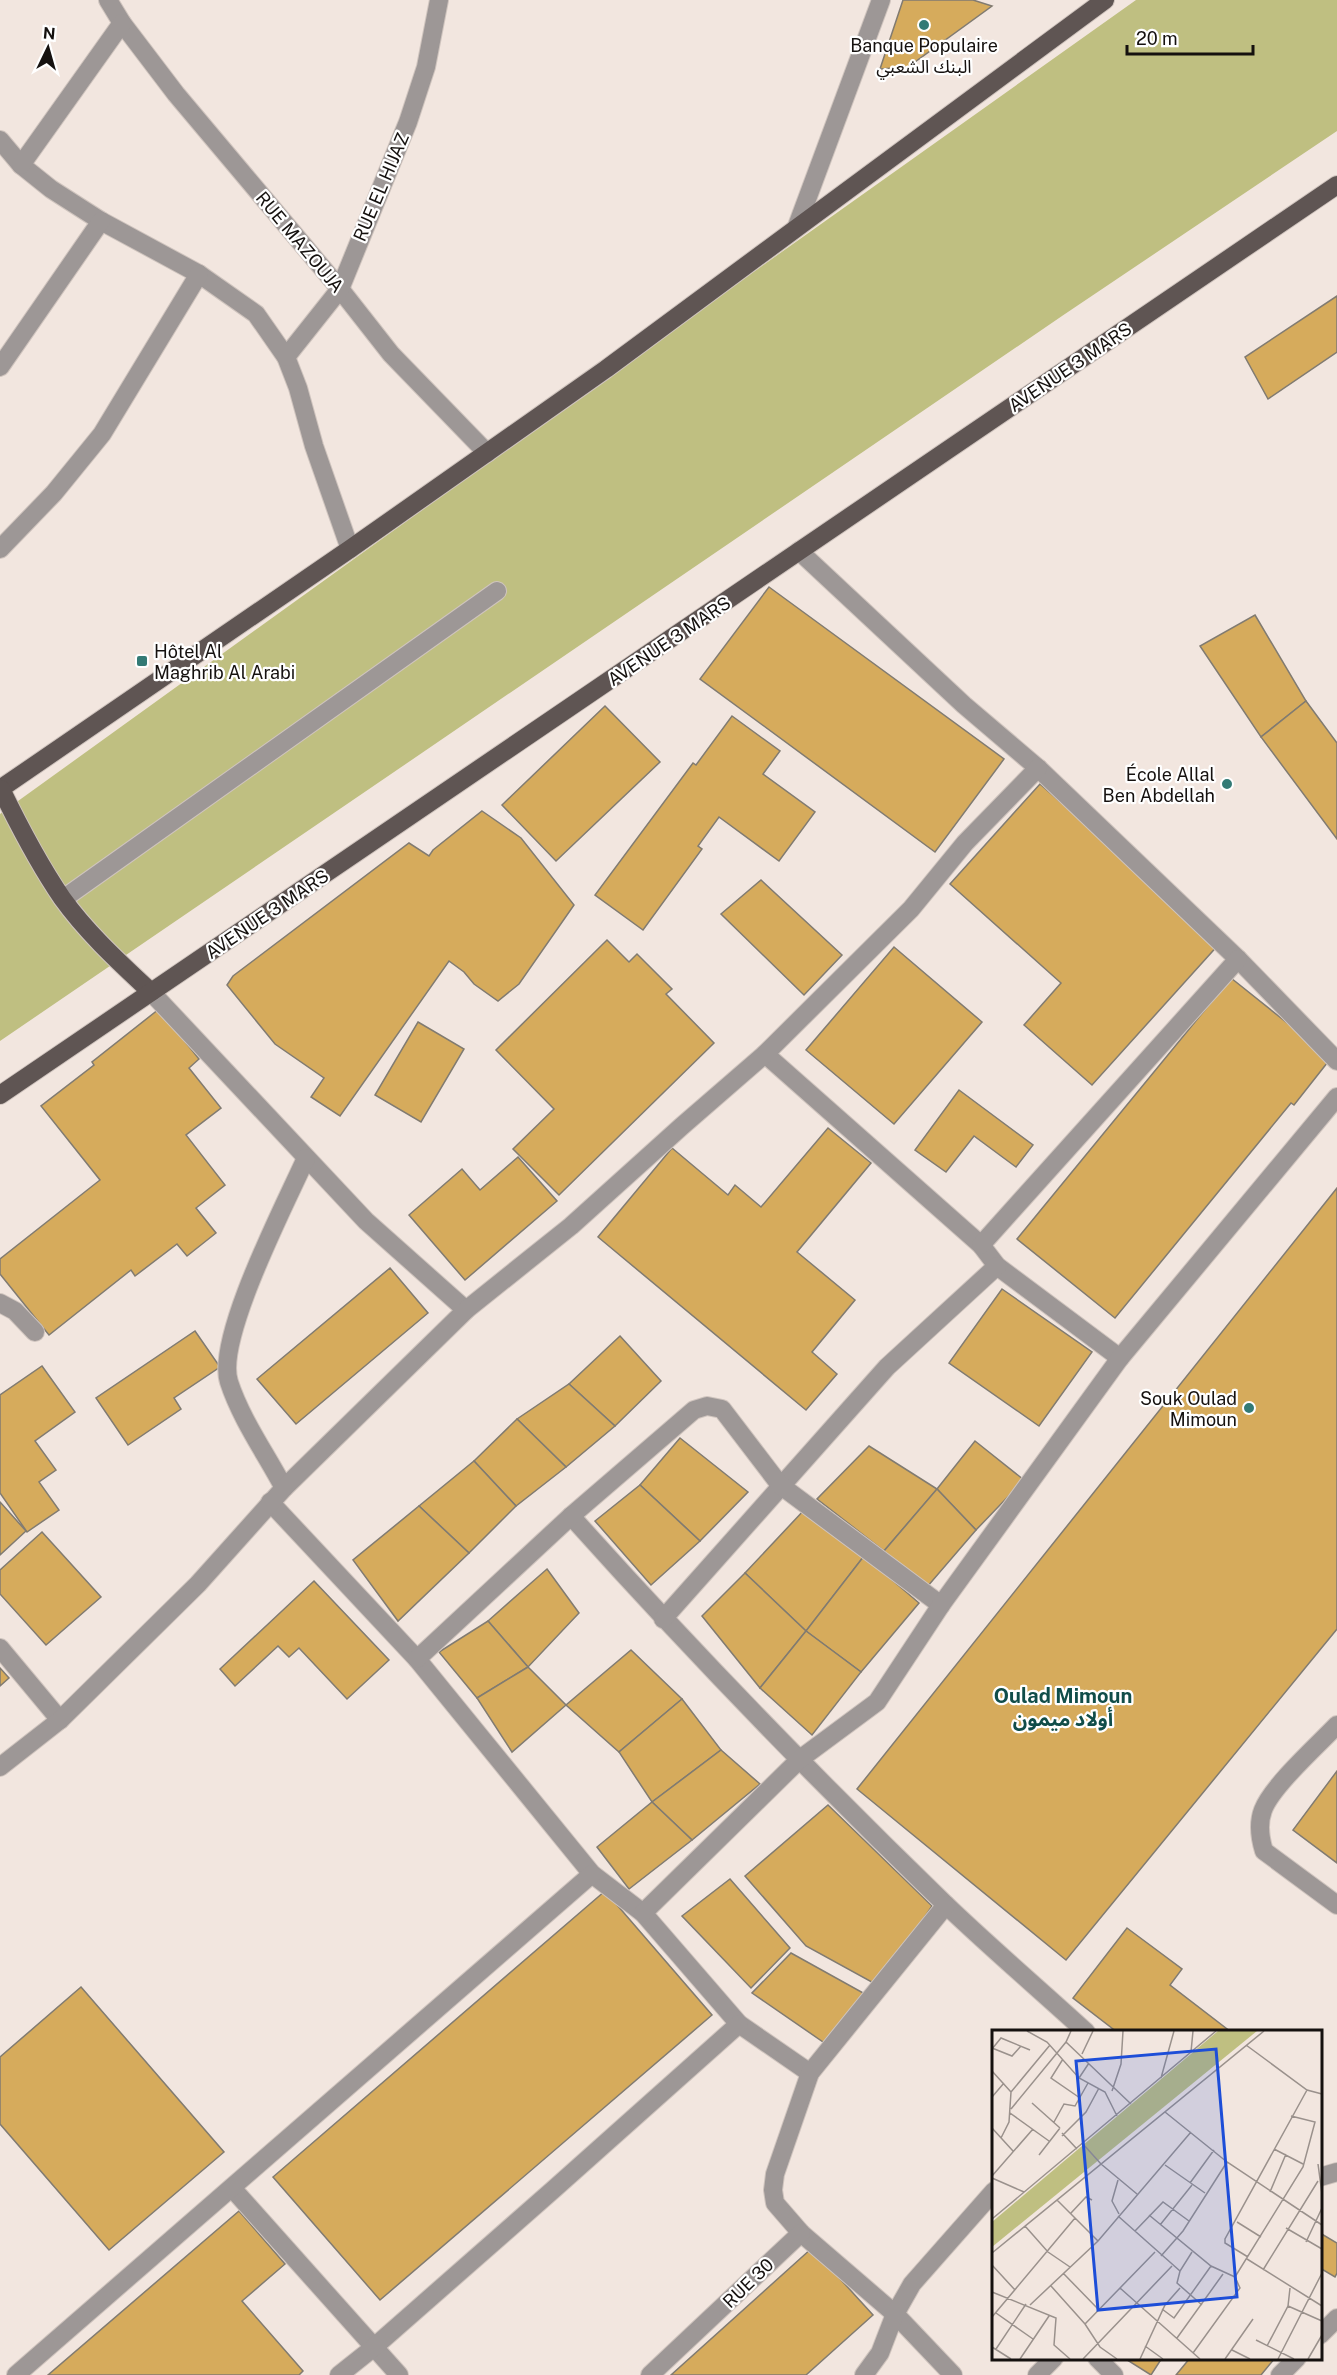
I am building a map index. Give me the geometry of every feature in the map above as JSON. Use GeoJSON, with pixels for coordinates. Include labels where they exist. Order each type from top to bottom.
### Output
{"type":"FeatureCollection","features":[{"type":"Feature","properties":{"kind":"main road"},"geometry":{"type":"LineString","coordinates":[[151,992],[104,948],[63,899],[29,846],[0,789],[350,549],[606,369],[1100,2]]}},
{"type":"Feature","properties":{"kind":"main road","name":"AVENUE 3 MARS"},"geometry":{"type":"LineString","coordinates":[[0,1095],[1337,185]]}},
{"type":"Feature","properties":{"kind":"street","name":"RUE MAZOUJA"},"geometry":{"type":"LineString","coordinates":[[108,0],[122,23],[176,94],[340,289],[391,354],[487,453]]}},
{"type":"Feature","properties":{"kind":"street","name":"RUE EL HIJAZ"},"geometry":{"type":"LineString","coordinates":[[286,357],[340,289],[408,123],[426,67],[439,0]]}},
{"type":"Feature","properties":{"kind":"street"},"geometry":{"type":"LineString","coordinates":[[797,226],[881,0]]}},
{"type":"Feature","properties":{"kind":"street"},"geometry":{"type":"LineString","coordinates":[[21,165],[122,23]]}},
{"type":"Feature","properties":{"kind":"street"},"geometry":{"type":"LineString","coordinates":[[0,140],[21,165],[51,189],[101,221],[199,274],[256,314],[286,357],[350,549]]}},
{"type":"Feature","properties":{"kind":"street"},"geometry":{"type":"LineString","coordinates":[[4,354],[101,221]]}},
{"type":"Feature","properties":{"kind":"street"},"geometry":{"type":"LineString","coordinates":[[0,549],[54,493],[102,434],[199,274]]}},
{"type":"Feature","properties":{"kind":"street"},"geometry":{"type":"LineString","coordinates":[[800,551],[964,705],[1038,768],[1238,959],[1337,1061]]}},
{"type":"Feature","properties":{"kind":"street"},"geometry":{"type":"LineString","coordinates":[[63,899],[497,591]]}},
{"type":"Feature","properties":{"kind":"street"},"geometry":{"type":"LineString","coordinates":[[0,1767],[60,1720],[198,1584],[270,1502],[466,1310],[572,1226],[682,1125],[765,1054],[911,909],[965,843],[1038,768]]}},
{"type":"Feature","properties":{"kind":"street"},"geometry":{"type":"LineString","coordinates":[[981,1245],[1238,959]]}},
{"type":"Feature","properties":{"kind":"street"},"geometry":{"type":"LineString","coordinates":[[151,992],[366,1221],[466,1310]]}},
{"type":"Feature","properties":{"kind":"street"},"geometry":{"type":"LineString","coordinates":[[765,1054],[981,1245],[997,1266],[1120,1358]]}},
{"type":"Feature","properties":{"kind":"street"},"geometry":{"type":"LineString","coordinates":[[643,1913],[800,1760],[877,1702],[940,1605],[1120,1358],[1337,1097]]}},
{"type":"Feature","properties":{"kind":"street"},"geometry":{"type":"LineString","coordinates":[[284,1488],[228,1380],[228,1360],[233,1328],[255,1272],[306,1158]]}},
{"type":"Feature","properties":{"kind":"street"},"geometry":{"type":"LineString","coordinates":[[663,1619],[887,1367],[997,1266]]}},
{"type":"Feature","properties":{"kind":"street"},"geometry":{"type":"LineString","coordinates":[[0,1303],[15,1311],[35,1332]]}},
{"type":"Feature","properties":{"kind":"street"},"geometry":{"type":"LineString","coordinates":[[417,1659],[571,1516],[694,1410],[707,1406],[722,1409],[780,1485],[940,1605]]}},
{"type":"Feature","properties":{"kind":"street"},"geometry":{"type":"LineString","coordinates":[[270,1502],[417,1659],[592,1874],[643,1913],[739,2024],[810,2073]]}},
{"type":"Feature","properties":{"kind":"street"},"geometry":{"type":"LineString","coordinates":[[571,1516],[663,1619],[800,1760],[946,1905],[1085,2030]]}},
{"type":"Feature","properties":{"kind":"street"},"geometry":{"type":"LineString","coordinates":[[0,1648],[60,1720]]}},
{"type":"Feature","properties":{"kind":"street"},"geometry":{"type":"LineString","coordinates":[[1337,1725],[1271,1795],[1263,1810],[1260,1840],[1264,1851],[1337,1905]]}},
{"type":"Feature","properties":{"kind":"street"},"geometry":{"type":"LineString","coordinates":[[16,2375],[592,1874]]}},
{"type":"Feature","properties":{"kind":"street"},"geometry":{"type":"LineString","coordinates":[[946,1905],[810,2073],[775,2174],[773,2190],[775,2203],[801,2233],[895,2314],[953,2375]]}},
{"type":"Feature","properties":{"kind":"street"},"geometry":{"type":"LineString","coordinates":[[339,2375],[373,2348],[739,2024]]}},
{"type":"Feature","properties":{"kind":"street"},"geometry":{"type":"LineString","coordinates":[[232,2188],[399,2375]]}},
{"type":"Feature","properties":{"kind":"street"},"geometry":{"type":"LineString","coordinates":[[864,2375],[880,2353],[895,2314],[912,2284],[992,2192]]}},
{"type":"Feature","properties":{"kind":"street","name":"RUE 30"},"geometry":{"type":"LineString","coordinates":[[650,2375],[801,2233]]}},
{"type":"Feature","properties":{"kind":"street"},"geometry":{"type":"LineString","coordinates":[[1322,2333],[1337,2318]]}},
{"type":"Feature","properties":{"kind":"street"},"geometry":{"type":"LineString","coordinates":[[1037,2375],[1052,2360]]}},
{"type":"Feature","properties":{"kind":"street"},"geometry":{"type":"LineString","coordinates":[[1099,2360],[1114,2375]]}},
{"type":"Feature","properties":{"kind":"street"},"geometry":{"type":"LineString","coordinates":[[1280,2375],[1295,2360]]}},
{"type":"Feature","properties":{"kind":"street"},"geometry":{"type":"LineString","coordinates":[[0,2368],[5,2375]]}},
{"type":"Feature","properties":{"kind":"green space"},"geometry":{"type":"Polygon","coordinates":[[[1136,0],[1337,0],[1337,131],[0,1041],[0,814],[665,335],[1136,0]]]}},
{"type":"Feature","properties":{"kind":"building"},"geometry":{"type":"Polygon","coordinates":[[[903,0],[973,0],[992,6],[908,67],[880,69],[903,0]]]}},
{"type":"Feature","properties":{"kind":"building"},"geometry":{"type":"Polygon","coordinates":[[[1337,296],[1337,352],[1268,399],[1245,357],[1337,296]]]}},
{"type":"Feature","properties":{"kind":"building"},"geometry":{"type":"Polygon","coordinates":[[[769,587],[1004,759],[935,852],[700,679],[769,587]]]}},
{"type":"Feature","properties":{"kind":"building"},"geometry":{"type":"Polygon","coordinates":[[[1255,615],[1306,701],[1261,737],[1200,646],[1255,615]]]}},
{"type":"Feature","properties":{"kind":"building"},"geometry":{"type":"Polygon","coordinates":[[[1306,701],[1337,743],[1337,839],[1261,737],[1306,701]]]}},
{"type":"Feature","properties":{"kind":"building"},"geometry":{"type":"Polygon","coordinates":[[[605,706],[660,762],[556,861],[502,805],[605,706]]]}},
{"type":"Feature","properties":{"kind":"building"},"geometry":{"type":"Polygon","coordinates":[[[732,716],[780,751],[763,774],[815,812],[779,861],[719,817],[698,846],[702,849],[643,930],[595,895],[693,763],[696,765],[732,716]]]}},
{"type":"Feature","properties":{"kind":"building"},"geometry":{"type":"Polygon","coordinates":[[[1040,784],[1220,943],[1092,1085],[1024,1025],[1061,983],[950,884],[1040,784]]]}},
{"type":"Feature","properties":{"kind":"building"},"geometry":{"type":"Polygon","coordinates":[[[482,811],[521,838],[574,905],[519,984],[498,1001],[474,984],[464,972],[449,961],[340,1116],[311,1097],[324,1078],[275,1044],[227,985],[233,976],[409,843],[429,856],[433,850],[482,811]]]}},
{"type":"Feature","properties":{"kind":"building"},"geometry":{"type":"Polygon","coordinates":[[[761,880],[842,955],[804,995],[721,914],[761,880]]]}},
{"type":"Feature","properties":{"kind":"building"},"geometry":{"type":"Polygon","coordinates":[[[607,940],[629,962],[637,954],[672,989],[666,994],[714,1043],[559,1195],[513,1149],[554,1109],[496,1050],[607,940]]]}},
{"type":"Feature","properties":{"kind":"building"},"geometry":{"type":"Polygon","coordinates":[[[894,947],[982,1022],[894,1124],[806,1050],[894,947]]]}},
{"type":"Feature","properties":{"kind":"building"},"geometry":{"type":"Polygon","coordinates":[[[1231,978],[1331,1058],[1294,1105],[1291,1103],[1115,1318],[1017,1239],[1231,978]]]}},
{"type":"Feature","properties":{"kind":"building"},"geometry":{"type":"Polygon","coordinates":[[[159,1009],[199,1059],[189,1068],[221,1108],[186,1135],[225,1185],[196,1208],[216,1233],[187,1256],[177,1244],[135,1276],[131,1270],[49,1335],[0,1274],[0,1259],[100,1180],[41,1106],[94,1065],[92,1062],[159,1009]]]}},
{"type":"Feature","properties":{"kind":"building"},"geometry":{"type":"Polygon","coordinates":[[[418,1022],[464,1049],[421,1122],[375,1095],[418,1022]]]}},
{"type":"Feature","properties":{"kind":"building"},"geometry":{"type":"Polygon","coordinates":[[[959,1090],[1033,1145],[1016,1167],[974,1136],[946,1172],[915,1150],[959,1090]]]}},
{"type":"Feature","properties":{"kind":"building"},"geometry":{"type":"Polygon","coordinates":[[[828,1128],[871,1163],[797,1252],[855,1300],[812,1352],[837,1374],[806,1410],[598,1237],[672,1148],[728,1195],[735,1185],[761,1207],[828,1128]]]}},
{"type":"Feature","properties":{"kind":"building"},"geometry":{"type":"Polygon","coordinates":[[[518,1157],[557,1201],[465,1280],[409,1215],[462,1169],[480,1190],[518,1157]]]}},
{"type":"Feature","properties":{"kind":"building","name":"Souk Oulad Mimoun"},"geometry":{"type":"Polygon","coordinates":[[[1337,1188],[1337,1629],[1066,1960],[857,1789],[1337,1188]]]}},
{"type":"Feature","properties":{"kind":"building"},"geometry":{"type":"Polygon","coordinates":[[[390,1268],[428,1313],[296,1424],[257,1379],[390,1268]]]}},
{"type":"Feature","properties":{"kind":"building"},"geometry":{"type":"Polygon","coordinates":[[[1002,1289],[1092,1352],[1039,1426],[949,1363],[1002,1289]]]}},
{"type":"Feature","properties":{"kind":"building"},"geometry":{"type":"Polygon","coordinates":[[[195,1331],[220,1367],[174,1398],[181,1409],[128,1445],[96,1398],[195,1331]]]}},
{"type":"Feature","properties":{"kind":"building"},"geometry":{"type":"Polygon","coordinates":[[[620,1336],[661,1381],[615,1426],[569,1384],[620,1336]]]}},
{"type":"Feature","properties":{"kind":"building"},"geometry":{"type":"Polygon","coordinates":[[[42,1366],[75,1412],[35,1441],[56,1470],[39,1482],[59,1510],[27,1532],[0,1493],[0,1395],[42,1366]]]}},
{"type":"Feature","properties":{"kind":"building"},"geometry":{"type":"Polygon","coordinates":[[[569,1384],[615,1426],[566,1467],[517,1419],[569,1384]]]}},
{"type":"Feature","properties":{"kind":"building"},"geometry":{"type":"Polygon","coordinates":[[[517,1419],[566,1467],[516,1506],[474,1461],[517,1419]]]}},
{"type":"Feature","properties":{"kind":"building"},"geometry":{"type":"Polygon","coordinates":[[[680,1438],[748,1492],[700,1541],[640,1485],[680,1438]]]}},
{"type":"Feature","properties":{"kind":"building"},"geometry":{"type":"Polygon","coordinates":[[[975,1441],[1024,1480],[976,1530],[937,1489],[975,1441]]]}},
{"type":"Feature","properties":{"kind":"building"},"geometry":{"type":"Polygon","coordinates":[[[869,1446],[937,1489],[884,1551],[817,1499],[869,1446]]]}},
{"type":"Feature","properties":{"kind":"building"},"geometry":{"type":"Polygon","coordinates":[[[474,1461],[516,1506],[469,1553],[419,1506],[474,1461]]]}},
{"type":"Feature","properties":{"kind":"building"},"geometry":{"type":"Polygon","coordinates":[[[640,1485],[700,1541],[651,1585],[595,1521],[640,1485]]]}},
{"type":"Feature","properties":{"kind":"building"},"geometry":{"type":"Polygon","coordinates":[[[937,1489],[976,1530],[927,1587],[884,1551],[937,1489]]]}},
{"type":"Feature","properties":{"kind":"building"},"geometry":{"type":"Polygon","coordinates":[[[0,1502],[26,1531],[0,1555],[0,1502]]]}},
{"type":"Feature","properties":{"kind":"building"},"geometry":{"type":"Polygon","coordinates":[[[419,1506],[469,1553],[398,1621],[353,1560],[419,1506]]]}},
{"type":"Feature","properties":{"kind":"building"},"geometry":{"type":"Polygon","coordinates":[[[805,1509],[864,1556],[806,1631],[745,1573],[805,1509]]]}},
{"type":"Feature","properties":{"kind":"building"},"geometry":{"type":"Polygon","coordinates":[[[42,1532],[101,1597],[46,1645],[0,1594],[0,1570],[42,1532]]]}},
{"type":"Feature","properties":{"kind":"building"},"geometry":{"type":"Polygon","coordinates":[[[864,1556],[919,1603],[861,1672],[806,1631],[864,1556]]]}},
{"type":"Feature","properties":{"kind":"building"},"geometry":{"type":"Polygon","coordinates":[[[547,1569],[579,1613],[528,1667],[488,1621],[547,1569]]]}},
{"type":"Feature","properties":{"kind":"building"},"geometry":{"type":"Polygon","coordinates":[[[745,1573],[806,1631],[760,1688],[702,1616],[745,1573]]]}},
{"type":"Feature","properties":{"kind":"building"},"geometry":{"type":"Polygon","coordinates":[[[314,1581],[389,1660],[347,1699],[299,1648],[289,1657],[278,1646],[235,1686],[220,1669],[314,1581]]]}},
{"type":"Feature","properties":{"kind":"building"},"geometry":{"type":"Polygon","coordinates":[[[488,1621],[528,1667],[477,1698],[439,1652],[488,1621]]]}},
{"type":"Feature","properties":{"kind":"building"},"geometry":{"type":"Polygon","coordinates":[[[806,1631],[861,1672],[812,1735],[760,1688],[806,1631]]]}},
{"type":"Feature","properties":{"kind":"building"},"geometry":{"type":"Polygon","coordinates":[[[631,1650],[682,1699],[619,1752],[566,1705],[631,1650]]]}},
{"type":"Feature","properties":{"kind":"building"},"geometry":{"type":"Polygon","coordinates":[[[528,1667],[566,1705],[512,1752],[477,1698],[528,1667]]]}},
{"type":"Feature","properties":{"kind":"building"},"geometry":{"type":"Polygon","coordinates":[[[0,1668],[9,1678],[0,1686],[0,1668]]]}},
{"type":"Feature","properties":{"kind":"building"},"geometry":{"type":"Polygon","coordinates":[[[682,1699],[721,1750],[652,1802],[619,1752],[682,1699]]]}},
{"type":"Feature","properties":{"kind":"building"},"geometry":{"type":"Polygon","coordinates":[[[721,1750],[760,1784],[692,1840],[652,1802],[721,1750]]]}},
{"type":"Feature","properties":{"kind":"building"},"geometry":{"type":"Polygon","coordinates":[[[1337,1771],[1337,1863],[1293,1830],[1337,1771]]]}},
{"type":"Feature","properties":{"kind":"building"},"geometry":{"type":"Polygon","coordinates":[[[652,1802],[692,1840],[629,1889],[597,1847],[652,1802]]]}},
{"type":"Feature","properties":{"kind":"building"},"geometry":{"type":"Polygon","coordinates":[[[828,1805],[932,1906],[879,1986],[806,1946],[745,1876],[828,1805]]]}},
{"type":"Feature","properties":{"kind":"building"},"geometry":{"type":"Polygon","coordinates":[[[730,1879],[790,1948],[751,1988],[682,1916],[730,1879]]]}},
{"type":"Feature","properties":{"kind":"building"},"geometry":{"type":"Polygon","coordinates":[[[605,1891],[712,2015],[380,2300],[273,2177],[605,1891]]]}},
{"type":"Feature","properties":{"kind":"building"},"geometry":{"type":"Polygon","coordinates":[[[1127,1928],[1182,1969],[1170,1985],[1228,2030],[1114,2030],[1073,1998],[1127,1928]]]}},
{"type":"Feature","properties":{"kind":"building"},"geometry":{"type":"Polygon","coordinates":[[[791,1953],[865,1994],[826,2044],[752,1993],[791,1953]]]}},
{"type":"Feature","properties":{"kind":"building"},"geometry":{"type":"Polygon","coordinates":[[[81,1987],[224,2152],[109,2250],[0,2124],[0,2057],[81,1987]]]}},
{"type":"Feature","properties":{"kind":"building"},"geometry":{"type":"Polygon","coordinates":[[[239,2211],[285,2264],[242,2301],[303,2371],[299,2375],[48,2375],[239,2211]]]}},
{"type":"Feature","properties":{"kind":"building"},"geometry":{"type":"Polygon","coordinates":[[[1322,2234],[1337,2243],[1335,2277],[1322,2269],[1322,2234]]]}},
{"type":"Feature","properties":{"kind":"building"},"geometry":{"type":"Polygon","coordinates":[[[812,2248],[873,2315],[806,2375],[671,2375],[812,2248]]]}},
{"type":"Feature","properties":{"kind":"building"},"geometry":{"type":"Polygon","coordinates":[[[1127,2360],[1161,2360],[1151,2375],[1127,2360]]]}},
{"type":"Feature","properties":{"kind":"building"},"geometry":{"type":"Polygon","coordinates":[[[1188,2360],[1273,2360],[1261,2375],[1176,2375],[1188,2360]]]}},
{"type":"Feature","properties":{"kind":"place","name":"Banque Populaire البنك الشعبي"},"geometry":{"type":"Point","coordinates":[924,25]}},
{"type":"Feature","properties":{"kind":"place","name":"Hôtel Al Maghrib Al Arabi"},"geometry":{"type":"Point","coordinates":[142,661]}},
{"type":"Feature","properties":{"kind":"place","name":"École Allal Ben Abdellah"},"geometry":{"type":"Point","coordinates":[1227,784]}},
{"type":"Feature","properties":{"kind":"place","name":"Souk Oulad Mimoun"},"geometry":{"type":"Point","coordinates":[1249,1408]}},
{"type":"Feature","properties":{"kind":"district","name":"Oulad Mimoun أولاد ميمون"},"geometry":{"type":"Point","coordinates":[1063,1708]}}]}
